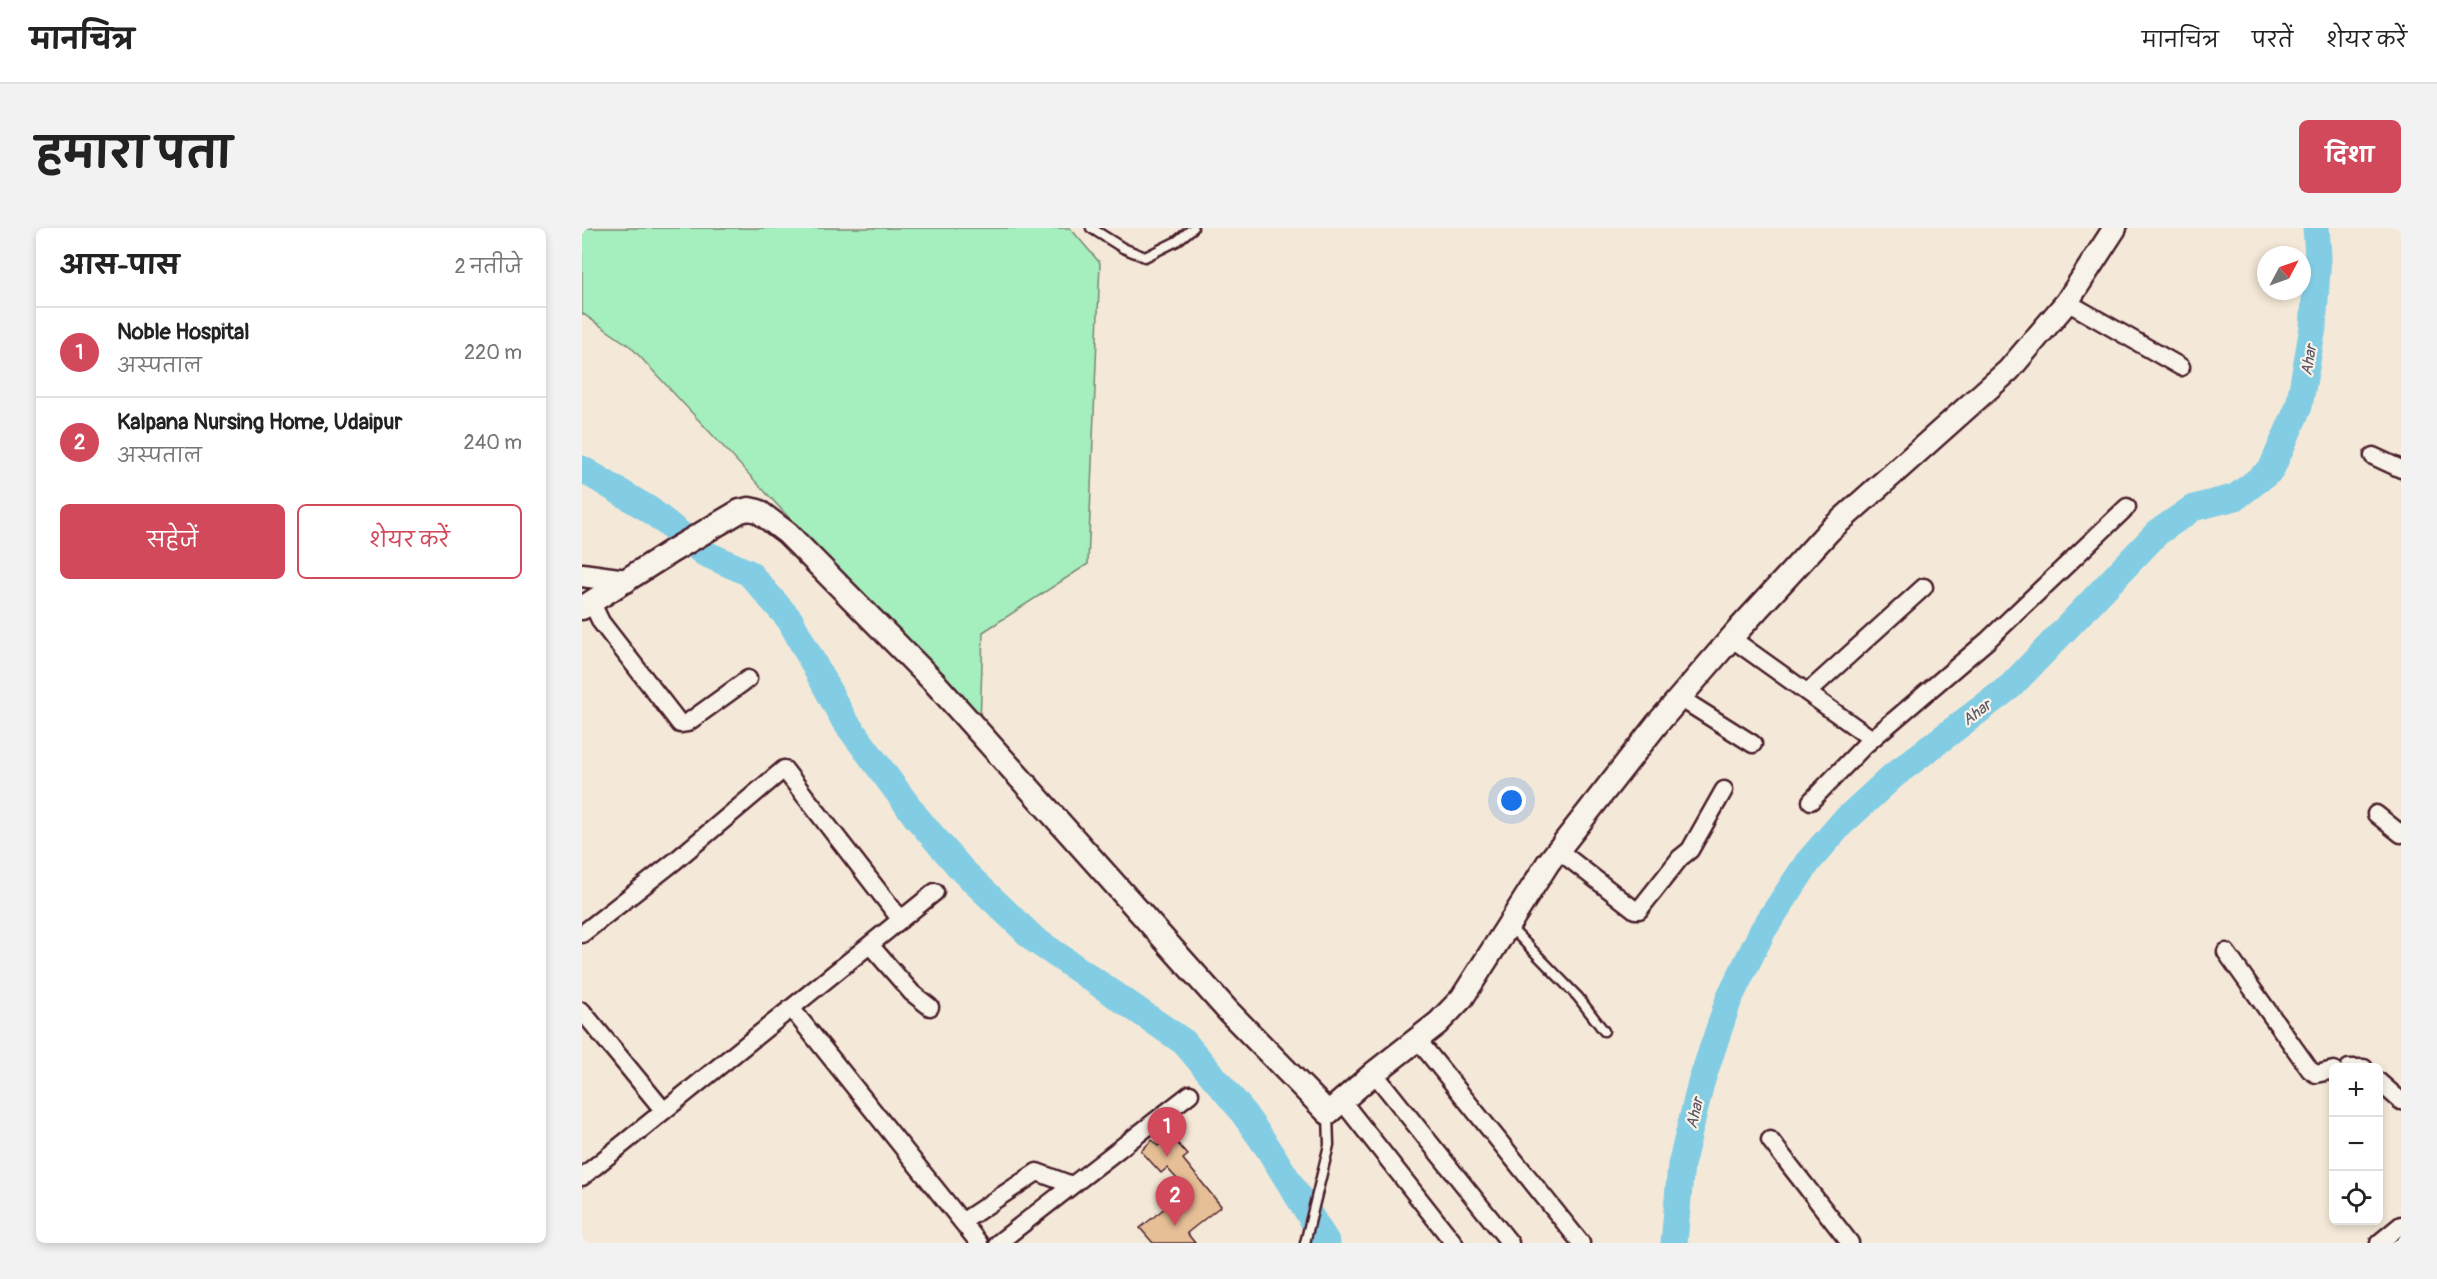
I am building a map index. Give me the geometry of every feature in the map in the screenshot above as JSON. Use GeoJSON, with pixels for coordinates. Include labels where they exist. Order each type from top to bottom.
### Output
{"type":"FeatureCollection","features":[{"type":"Feature","properties":{"kind":"street"},"geometry":{"type":"LineString","coordinates":[[1335,1107],[1438,1023],[1462,998],[1558,850],[1680,698],[1731,638],[1829,531],[2009,370],[2067,302],[2115,228]]}},
{"type":"Feature","properties":{"kind":"street"},"geometry":{"type":"LineString","coordinates":[[2067,302],[2181,367]]}},
{"type":"Feature","properties":{"kind":"street"},"geometry":{"type":"LineString","coordinates":[[2373,456],[2401,469]]}},
{"type":"Feature","properties":{"kind":"street"},"geometry":{"type":"LineString","coordinates":[[1811,801],[1872,740],[1988,640],[2127,507]]}},
{"type":"Feature","properties":{"kind":"street"},"geometry":{"type":"LineString","coordinates":[[748,680],[687,723],[680,724],[587,604],[740,511],[749,509],[758,511],[787,533],[935,683],[1229,1012],[1335,1107],[1454,1243]]}},
{"type":"Feature","properties":{"kind":"street"},"geometry":{"type":"LineString","coordinates":[[582,575],[626,580]]}},
{"type":"Feature","properties":{"kind":"street"},"geometry":{"type":"LineString","coordinates":[[1808,692],[1924,587]]}},
{"type":"Feature","properties":{"kind":"street"},"geometry":{"type":"LineString","coordinates":[[1731,638],[1872,740]]}},
{"type":"Feature","properties":{"kind":"street"},"geometry":{"type":"LineString","coordinates":[[1680,698],[1753,744]]}},
{"type":"Feature","properties":{"kind":"street"},"geometry":{"type":"LineString","coordinates":[[582,934],[675,861],[784,769],[901,920]]}},
{"type":"Feature","properties":{"kind":"street"},"geometry":{"type":"LineString","coordinates":[[1558,850],[1635,910],[1639,910],[1680,858],[1690,850],[1724,790]]}},
{"type":"Feature","properties":{"kind":"street"},"geometry":{"type":"LineString","coordinates":[[2376,814],[2401,834]]}},
{"type":"Feature","properties":{"kind":"street"},"geometry":{"type":"LineString","coordinates":[[582,1177],[935,892]]}},
{"type":"Feature","properties":{"kind":"street"},"geometry":{"type":"LineString","coordinates":[[870,945],[912,993],[930,1008]]}},
{"type":"Feature","properties":{"kind":"street"},"geometry":{"type":"LineString","coordinates":[[2226,952],[2310,1070],[2316,1074],[2329,1071]]}},
{"type":"Feature","properties":{"kind":"street"},"geometry":{"type":"LineString","coordinates":[[791,1008],[979,1243]]}},
{"type":"Feature","properties":{"kind":"street"},"geometry":{"type":"LineString","coordinates":[[582,1011],[663,1111]]}},
{"type":"Feature","properties":{"kind":"street"},"geometry":{"type":"LineString","coordinates":[[1418,1038],[1581,1243]]}},
{"type":"Feature","properties":{"kind":"street"},"geometry":{"type":"LineString","coordinates":[[1374,1073],[1510,1243]]}},
{"type":"Feature","properties":{"kind":"street"},"geometry":{"type":"LineString","coordinates":[[2383,1085],[2401,1101]]}},
{"type":"Feature","properties":{"kind":"street"},"geometry":{"type":"LineString","coordinates":[[998,1243],[1190,1094]]}},
{"type":"Feature","properties":{"kind":"street"},"geometry":{"type":"LineString","coordinates":[[1770,1140],[1850,1243]]}},
{"type":"Feature","properties":{"kind":"street"},"geometry":{"type":"LineString","coordinates":[[962,1222],[1037,1172],[1072,1185]]}},
{"type":"Feature","properties":{"kind":"street"},"geometry":{"type":"LineString","coordinates":[[2379,1243],[2401,1225]]}},
{"type":"Feature","properties":{"kind":"lane"},"geometry":{"type":"LineString","coordinates":[[1091,228],[1123,248],[1145,257],[1177,241],[1193,228]]}},
{"type":"Feature","properties":{"kind":"lane"},"geometry":{"type":"LineString","coordinates":[[1509,925],[1578,997],[1604,1031]]}},
{"type":"Feature","properties":{"kind":"lane"},"geometry":{"type":"LineString","coordinates":[[1305,1243],[1329,1144],[1335,1107]]}},
{"type":"Feature","properties":{"kind":"green space"},"geometry":{"type":"Polygon","coordinates":[[[582,228],[1070,228],[1100,263],[1088,564],[983,632],[980,724],[631,347],[582,313],[582,228]]]}},
{"type":"Feature","properties":{"kind":"building"},"geometry":{"type":"Polygon","coordinates":[[[1170,1135],[1188,1155],[1183,1159],[1221,1206],[1187,1233],[1195,1243],[1153,1243],[1140,1228],[1187,1190],[1167,1168],[1161,1173],[1141,1151],[1152,1140],[1158,1146],[1170,1135]]]}},
{"type":"Feature","properties":{"kind":"waterway","name":"Ahar"},"geometry":{"type":"LineString","coordinates":[[1674,1243],[1681,1165],[1701,1083],[1729,999],[1763,930],[1808,862],[1842,823],[1894,775],[2011,686],[2157,533],[2193,508],[2236,497],[2271,470],[2299,406],[2313,328],[2318,256],[2316,228]]}},
{"type":"Feature","properties":{"kind":"waterway"},"geometry":{"type":"LineString","coordinates":[[582,469],[650,510],[704,553],[749,573],[790,620],[844,720],[917,818],[963,871],[1035,940],[1184,1042],[1239,1107],[1268,1148],[1327,1243]]}},
{"type":"Feature","properties":{"kind":"place","name":"Noble Hospital"},"geometry":{"type":"Point","coordinates":[1167,1157]}},
{"type":"Feature","properties":{"kind":"place","name":"Kalpana Nursing Home, Udaipur"},"geometry":{"type":"Point","coordinates":[1175,1226]}}]}
